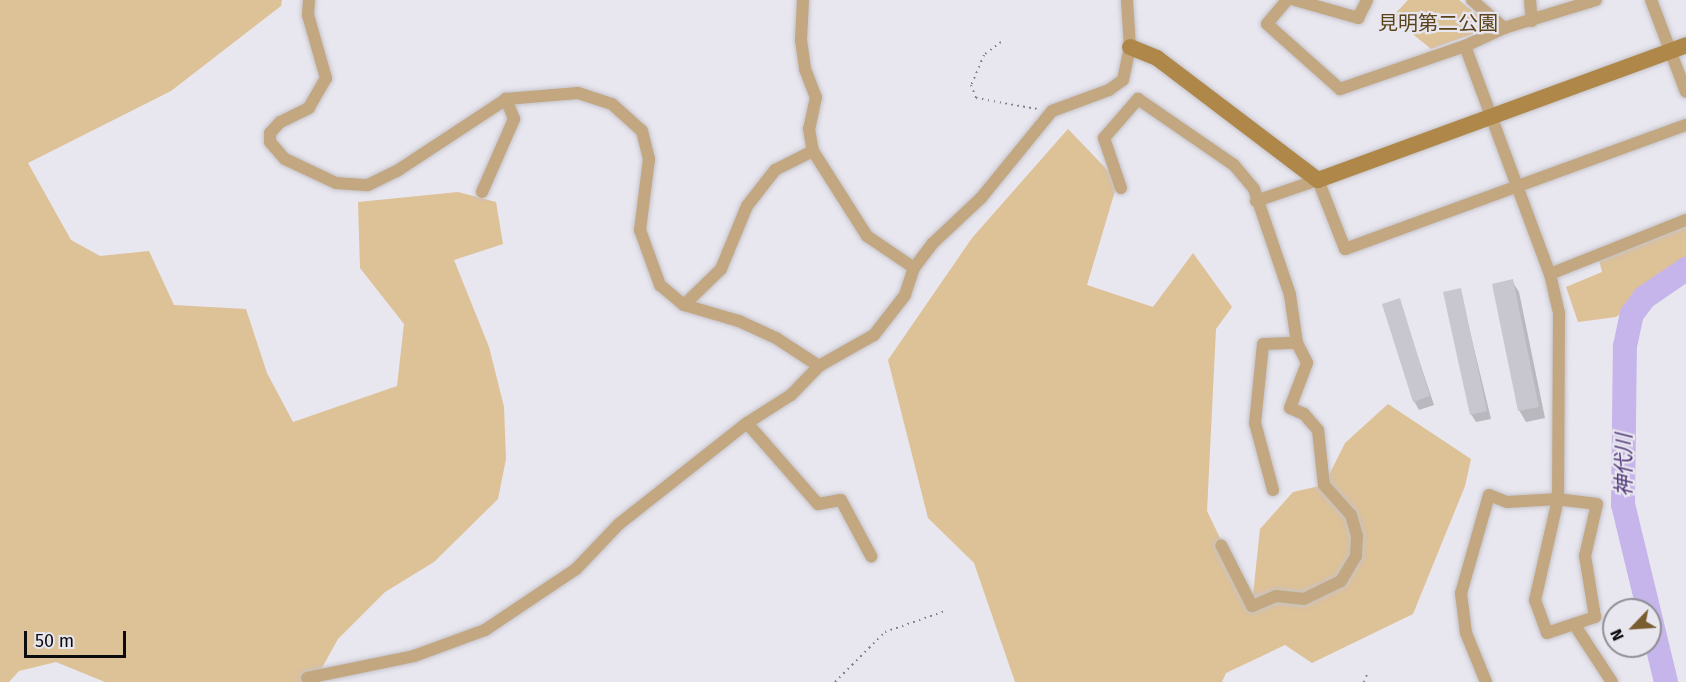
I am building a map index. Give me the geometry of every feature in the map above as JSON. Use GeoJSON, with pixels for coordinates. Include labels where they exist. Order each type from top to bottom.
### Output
{"type":"FeatureCollection","features":[{"type":"Feature","properties":{"kind":"street"},"geometry":{"type":"LineString","coordinates":[[309,0],[308,15],[326,78],[309,108],[270,133],[270,142],[285,159],[336,183],[368,185],[397,171],[506,99],[578,93],[612,104],[642,131],[650,159],[640,230],[660,285],[684,305],[739,321],[776,338],[819,366]]}},
{"type":"Feature","properties":{"kind":"street"},"geometry":{"type":"LineString","coordinates":[[803,0],[801,40],[805,69],[816,97],[810,129],[813,151],[867,236],[914,268]]}},
{"type":"Feature","properties":{"kind":"street"},"geometry":{"type":"LineString","coordinates":[[307,678],[414,656],[485,630],[576,569],[619,524],[747,423],[792,395],[819,366],[874,335],[905,296],[914,268],[933,244],[981,198],[1052,111],[1109,90],[1123,80],[1130,47],[1127,0]]}},
{"type":"Feature","properties":{"kind":"street"},"geometry":{"type":"LineString","coordinates":[[1287,0],[1267,24],[1340,89],[1465,46],[1504,28],[1596,0]]}},
{"type":"Feature","properties":{"kind":"street"},"geometry":{"type":"LineString","coordinates":[[1295,0],[1358,18],[1367,0]]}},
{"type":"Feature","properties":{"kind":"street"},"geometry":{"type":"LineString","coordinates":[[1472,0],[1504,28]]}},
{"type":"Feature","properties":{"kind":"street"},"geometry":{"type":"LineString","coordinates":[[1530,0],[1533,21]]}},
{"type":"Feature","properties":{"kind":"street"},"geometry":{"type":"LineString","coordinates":[[1651,0],[1678,48],[1686,92]]}},
{"type":"Feature","properties":{"kind":"street"},"geometry":{"type":"LineString","coordinates":[[1465,46],[1550,273],[1559,313],[1558,499],[1534,600],[1547,633],[1595,617],[1585,556],[1597,504],[1558,499],[1507,502],[1489,495],[1461,593],[1466,633],[1486,682]]}},
{"type":"Feature","properties":{"kind":"street"},"geometry":{"type":"LineString","coordinates":[[1130,47],[1157,58],[1317,180],[1345,249],[1686,125]]}},
{"type":"Feature","properties":{"kind":"street"},"geometry":{"type":"LineString","coordinates":[[1256,201],[1678,48]]}},
{"type":"Feature","properties":{"kind":"street"},"geometry":{"type":"LineString","coordinates":[[482,192],[514,119],[506,99]]}},
{"type":"Feature","properties":{"kind":"street"},"geometry":{"type":"LineString","coordinates":[[1121,188],[1104,138],[1138,99],[1234,165],[1254,189],[1256,201],[1290,295],[1297,343],[1307,363],[1290,408],[1304,414],[1318,430],[1324,485],[1351,515],[1357,536],[1356,556],[1341,581],[1304,599],[1276,596],[1252,606],[1221,545]]}},
{"type":"Feature","properties":{"kind":"street"},"geometry":{"type":"LineString","coordinates":[[684,305],[721,269],[747,206],[776,170],[813,151]]}},
{"type":"Feature","properties":{"kind":"street"},"geometry":{"type":"LineString","coordinates":[[1550,273],[1686,220]]}},
{"type":"Feature","properties":{"kind":"street"},"geometry":{"type":"LineString","coordinates":[[1273,490],[1255,423],[1263,344],[1297,343]]}},
{"type":"Feature","properties":{"kind":"street"},"geometry":{"type":"LineString","coordinates":[[747,423],[818,504],[841,500],[871,556]]}},
{"type":"Feature","properties":{"kind":"street"},"geometry":{"type":"LineString","coordinates":[[1574,624],[1612,682]]}},
{"type":"Feature","properties":{"kind":"path"},"geometry":{"type":"LineString","coordinates":[[1001,42],[984,55],[971,85],[976,98],[1052,111]]}},
{"type":"Feature","properties":{"kind":"path"},"geometry":{"type":"LineString","coordinates":[[835,682],[885,632],[945,611]]}},
{"type":"Feature","properties":{"kind":"path"},"geometry":{"type":"LineString","coordinates":[[1364,682],[1367,674]]}},
{"type":"Feature","properties":{"kind":"green space"},"geometry":{"type":"Polygon","coordinates":[[[0,0],[282,0],[281,6],[171,91],[28,163],[71,240],[100,256],[149,251],[174,305],[246,309],[267,373],[293,422],[397,386],[404,324],[360,268],[358,202],[458,192],[496,202],[503,244],[454,260],[489,347],[504,407],[506,459],[498,499],[434,562],[385,592],[338,639],[314,682],[105,682],[56,662],[19,671],[9,682],[0,682],[0,0]]]}},
{"type":"Feature","properties":{"kind":"green space","name":"見明第二公園"},"geometry":{"type":"Polygon","coordinates":[[[1408,0],[1459,0],[1492,27],[1431,49],[1392,17],[1408,0]]]}},
{"type":"Feature","properties":{"kind":"green space"},"geometry":{"type":"Polygon","coordinates":[[[1068,129],[1118,181],[1087,285],[1153,307],[1193,253],[1232,307],[1216,329],[1207,511],[1252,604],[1260,529],[1293,492],[1324,485],[1345,443],[1388,404],[1471,459],[1465,486],[1413,614],[1312,663],[1285,645],[1226,673],[1222,682],[1015,682],[974,563],[928,518],[888,360],[972,238],[1068,129]]]}},
{"type":"Feature","properties":{"kind":"green space"},"geometry":{"type":"Polygon","coordinates":[[[1686,220],[1686,270],[1616,317],[1578,322],[1566,287],[1602,272],[1598,256],[1686,220]]]}},
{"type":"Feature","properties":{"kind":"building"},"geometry":{"type":"Polygon","coordinates":[[[1513,279],[1539,407],[1518,411],[1492,284],[1513,279]]]}},
{"type":"Feature","properties":{"kind":"building"},"geometry":{"type":"Polygon","coordinates":[[[1461,288],[1487,411],[1470,415],[1443,292],[1461,288]]]}},
{"type":"Feature","properties":{"kind":"building"},"geometry":{"type":"Polygon","coordinates":[[[1400,298],[1430,396],[1413,402],[1382,304],[1400,298]]]}},
{"type":"Feature","properties":{"kind":"waterway","name":"神代川"},"geometry":{"type":"LineString","coordinates":[[1666,682],[1623,504],[1625,346],[1632,314],[1645,297],[1686,269]]}}]}
